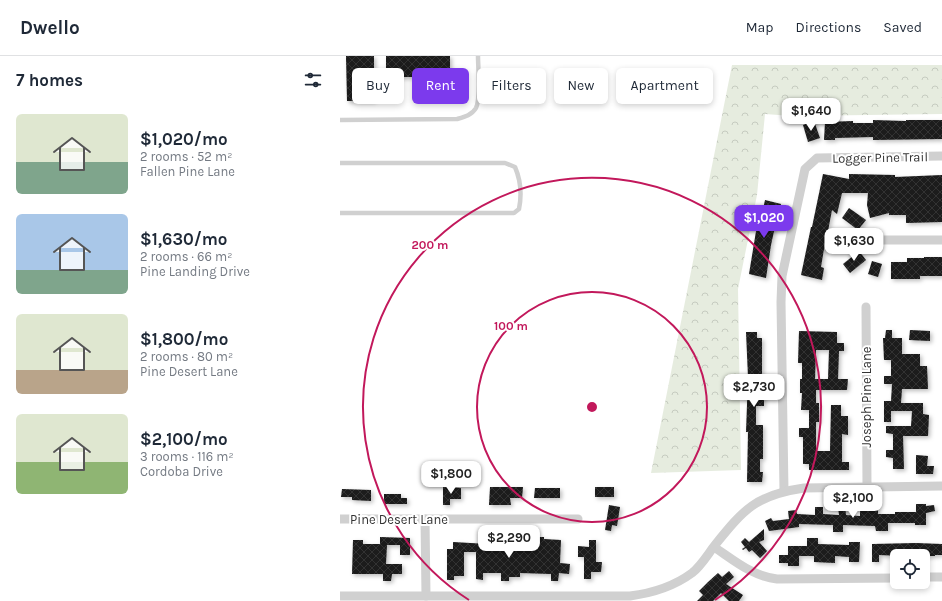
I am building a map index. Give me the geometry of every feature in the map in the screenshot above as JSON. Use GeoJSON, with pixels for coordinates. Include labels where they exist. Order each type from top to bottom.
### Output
{"type":"FeatureCollection","features":[{"type":"Feature","properties":{"kind":"street","name":"Logger Pine Trail"},"geometry":{"type":"LineString","coordinates":[[784,491],[780,302],[782,276],[805,170],[817,158],[942,156]]}},
{"type":"Feature","properties":{"kind":"street"},"geometry":{"type":"LineString","coordinates":[[883,240],[942,240]]}},
{"type":"Feature","properties":{"kind":"street","name":"Joseph Pine Lane"},"geometry":{"type":"LineString","coordinates":[[866,307],[867,488]]}},
{"type":"Feature","properties":{"kind":"street"},"geometry":{"type":"LineString","coordinates":[[340,596],[630,599],[663,590],[693,572],[736,519],[761,499],[784,491],[804,488],[942,486]]}},
{"type":"Feature","properties":{"kind":"street","name":"Pine Desert Lane"},"geometry":{"type":"LineString","coordinates":[[340,519],[578,519]]}},
{"type":"Feature","properties":{"kind":"street"},"geometry":{"type":"LineString","coordinates":[[425,519],[426,596]]}},
{"type":"Feature","properties":{"kind":"street"},"geometry":{"type":"LineString","coordinates":[[714,547],[754,573],[765,577],[777,579],[890,578]]}},
{"type":"Feature","properties":{"kind":"street"},"geometry":{"type":"LineString","coordinates":[[930,577],[942,577]]}},
{"type":"Feature","properties":{"kind":"lane"},"geometry":{"type":"LineString","coordinates":[[340,120],[457,119],[467,117],[475,108],[478,98],[478,56]]}},
{"type":"Feature","properties":{"kind":"lane"},"geometry":{"type":"LineString","coordinates":[[340,163],[505,163],[514,167],[518,175],[521,186],[521,201],[520,209],[514,213],[340,213]]}},
{"type":"Feature","properties":{"kind":"green space"},"geometry":{"type":"Polygon","coordinates":[[[732,65],[942,65],[942,114],[792,116],[765,114],[757,195],[738,289],[741,470],[651,473],[732,65]]]}},
{"type":"Feature","properties":{"kind":"building"},"geometry":{"type":"Polygon","coordinates":[[[346,56],[374,56],[374,68],[352,68],[352,101],[347,101],[346,56]]]}},
{"type":"Feature","properties":{"kind":"building"},"geometry":{"type":"Polygon","coordinates":[[[386,56],[450,56],[450,68],[412,68],[412,77],[404,77],[404,68],[386,68],[386,56]]]}},
{"type":"Feature","properties":{"kind":"building"},"geometry":{"type":"Polygon","coordinates":[[[873,120],[942,120],[942,139],[873,140],[873,137],[835,138],[835,140],[824,140],[825,122],[853,121],[853,123],[873,123],[873,120]]]}},
{"type":"Feature","properties":{"kind":"building"},"geometry":{"type":"Polygon","coordinates":[[[814,121],[820,138],[808,142],[803,125],[814,121]]]}},
{"type":"Feature","properties":{"kind":"building"},"geometry":{"type":"Polygon","coordinates":[[[823,174],[849,179],[849,174],[895,175],[895,177],[942,175],[942,222],[906,223],[906,215],[889,215],[889,213],[870,218],[867,205],[868,193],[842,193],[837,214],[832,210],[828,231],[833,232],[832,236],[857,235],[858,247],[839,248],[839,246],[825,243],[821,267],[824,268],[822,280],[801,275],[823,174]]]}},
{"type":"Feature","properties":{"kind":"building"},"geometry":{"type":"Polygon","coordinates":[[[765,200],[781,204],[771,245],[766,278],[749,274],[759,213],[762,214],[765,200]]]}},
{"type":"Feature","properties":{"kind":"building"},"geometry":{"type":"Polygon","coordinates":[[[849,208],[866,220],[858,230],[842,218],[849,208]]]}},
{"type":"Feature","properties":{"kind":"building"},"geometry":{"type":"Polygon","coordinates":[[[859,251],[866,260],[850,273],[843,264],[859,251]]]}},
{"type":"Feature","properties":{"kind":"building"},"geometry":{"type":"Polygon","coordinates":[[[942,257],[942,276],[920,276],[920,279],[891,279],[891,262],[907,262],[907,258],[942,257]]]}},
{"type":"Feature","properties":{"kind":"building"},"geometry":{"type":"Polygon","coordinates":[[[872,261],[882,264],[878,277],[868,274],[872,261]]]}},
{"type":"Feature","properties":{"kind":"building"},"geometry":{"type":"Polygon","coordinates":[[[886,330],[892,330],[892,338],[902,338],[902,354],[920,354],[920,366],[927,366],[928,389],[902,389],[901,403],[923,403],[923,414],[929,415],[928,436],[903,436],[904,469],[893,469],[893,458],[886,457],[886,450],[893,450],[893,434],[886,433],[886,426],[911,426],[912,411],[891,411],[891,422],[884,422],[884,401],[891,401],[892,384],[884,384],[884,376],[891,376],[891,360],[884,360],[883,338],[885,338],[886,330]]]}},
{"type":"Feature","properties":{"kind":"building"},"geometry":{"type":"Polygon","coordinates":[[[910,330],[930,331],[930,341],[909,340],[910,330]]]}},
{"type":"Feature","properties":{"kind":"building"},"geometry":{"type":"Polygon","coordinates":[[[799,331],[837,332],[837,343],[844,343],[844,351],[839,351],[838,379],[848,379],[847,390],[816,390],[816,403],[819,403],[819,422],[816,422],[816,451],[830,451],[831,405],[841,405],[841,416],[848,416],[848,435],[842,434],[842,462],[849,462],[849,470],[809,470],[809,464],[803,464],[803,437],[799,437],[799,428],[809,428],[809,410],[801,410],[802,393],[800,393],[800,379],[802,379],[802,363],[798,363],[799,331]],[[816,350],[815,379],[828,379],[829,350],[816,350]]]}},
{"type":"Feature","properties":{"kind":"building"},"geometry":{"type":"Polygon","coordinates":[[[746,332],[757,332],[757,338],[762,338],[762,377],[759,377],[758,393],[764,393],[764,406],[756,406],[756,425],[763,425],[763,459],[760,459],[760,472],[763,472],[762,482],[747,482],[748,432],[746,432],[748,377],[746,332]]]}},
{"type":"Feature","properties":{"kind":"building"},"geometry":{"type":"Polygon","coordinates":[[[916,455],[928,456],[927,466],[934,466],[933,474],[916,474],[916,455]]]}},
{"type":"Feature","properties":{"kind":"building"},"geometry":{"type":"Polygon","coordinates":[[[443,487],[461,488],[461,499],[450,499],[450,505],[443,505],[443,487]]]}},
{"type":"Feature","properties":{"kind":"building"},"geometry":{"type":"Polygon","coordinates":[[[490,487],[523,487],[522,498],[510,498],[511,505],[489,505],[490,487]]]}},
{"type":"Feature","properties":{"kind":"building"},"geometry":{"type":"Polygon","coordinates":[[[595,487],[614,487],[614,497],[595,497],[595,487]]]}},
{"type":"Feature","properties":{"kind":"building"},"geometry":{"type":"Polygon","coordinates":[[[535,488],[560,488],[560,498],[534,498],[535,488]]]}},
{"type":"Feature","properties":{"kind":"building"},"geometry":{"type":"Polygon","coordinates":[[[342,489],[371,490],[371,501],[352,500],[352,497],[341,497],[342,489]]]}},
{"type":"Feature","properties":{"kind":"building"},"geometry":{"type":"Polygon","coordinates":[[[384,494],[401,494],[401,498],[407,498],[407,504],[384,504],[384,494]]]}},
{"type":"Feature","properties":{"kind":"building"},"geometry":{"type":"Polygon","coordinates":[[[916,504],[926,504],[926,506],[934,505],[935,511],[926,513],[926,525],[915,525],[915,523],[888,523],[888,531],[876,531],[875,526],[843,525],[843,532],[833,532],[833,525],[799,524],[799,527],[769,531],[765,521],[771,518],[773,521],[789,519],[788,511],[796,510],[797,514],[815,515],[815,507],[823,507],[823,514],[839,515],[838,507],[845,506],[846,515],[860,516],[860,508],[878,509],[878,514],[916,512],[916,504]]]}},
{"type":"Feature","properties":{"kind":"building"},"geometry":{"type":"Polygon","coordinates":[[[609,505],[620,507],[617,526],[612,525],[611,531],[605,530],[609,505]]]}},
{"type":"Feature","properties":{"kind":"building"},"geometry":{"type":"Polygon","coordinates":[[[764,529],[764,540],[759,542],[767,551],[760,558],[752,550],[749,552],[746,548],[743,550],[742,549],[745,547],[741,542],[745,538],[749,542],[764,529]]]}},
{"type":"Feature","properties":{"kind":"building"},"geometry":{"type":"Polygon","coordinates":[[[488,536],[495,536],[495,544],[512,544],[513,537],[520,537],[520,543],[537,544],[537,537],[561,540],[560,563],[570,564],[569,574],[559,573],[558,581],[551,581],[551,574],[520,573],[520,577],[509,577],[509,581],[501,581],[501,573],[483,573],[483,580],[476,579],[476,552],[464,552],[464,576],[454,576],[454,580],[447,580],[447,549],[453,549],[453,542],[488,544],[488,536]]]}},
{"type":"Feature","properties":{"kind":"building"},"geometry":{"type":"Polygon","coordinates":[[[380,537],[410,538],[410,555],[400,555],[400,545],[387,545],[386,564],[402,564],[402,574],[392,574],[391,581],[383,581],[383,574],[352,574],[353,540],[363,540],[363,544],[380,544],[380,537]]]}},
{"type":"Feature","properties":{"kind":"building"},"geometry":{"type":"Polygon","coordinates":[[[807,538],[818,538],[818,544],[849,545],[849,542],[860,542],[859,562],[849,562],[849,557],[835,556],[835,563],[814,562],[814,556],[799,556],[799,566],[788,566],[788,563],[779,563],[779,555],[788,555],[788,546],[807,546],[807,538]]]}},
{"type":"Feature","properties":{"kind":"building"},"geometry":{"type":"Polygon","coordinates":[[[589,540],[596,540],[596,562],[602,562],[601,572],[591,572],[591,579],[584,579],[584,557],[578,557],[578,546],[589,547],[589,540]]]}},
{"type":"Feature","properties":{"kind":"building"},"geometry":{"type":"Polygon","coordinates":[[[872,544],[942,544],[942,555],[930,556],[930,549],[890,549],[890,555],[879,555],[879,562],[872,562],[872,544]]]}},
{"type":"Feature","properties":{"kind":"building"},"geometry":{"type":"Polygon","coordinates":[[[729,571],[734,577],[726,584],[743,595],[739,601],[729,601],[721,593],[713,601],[697,601],[703,595],[699,591],[708,582],[718,573],[722,577],[729,571]]]}}]}
